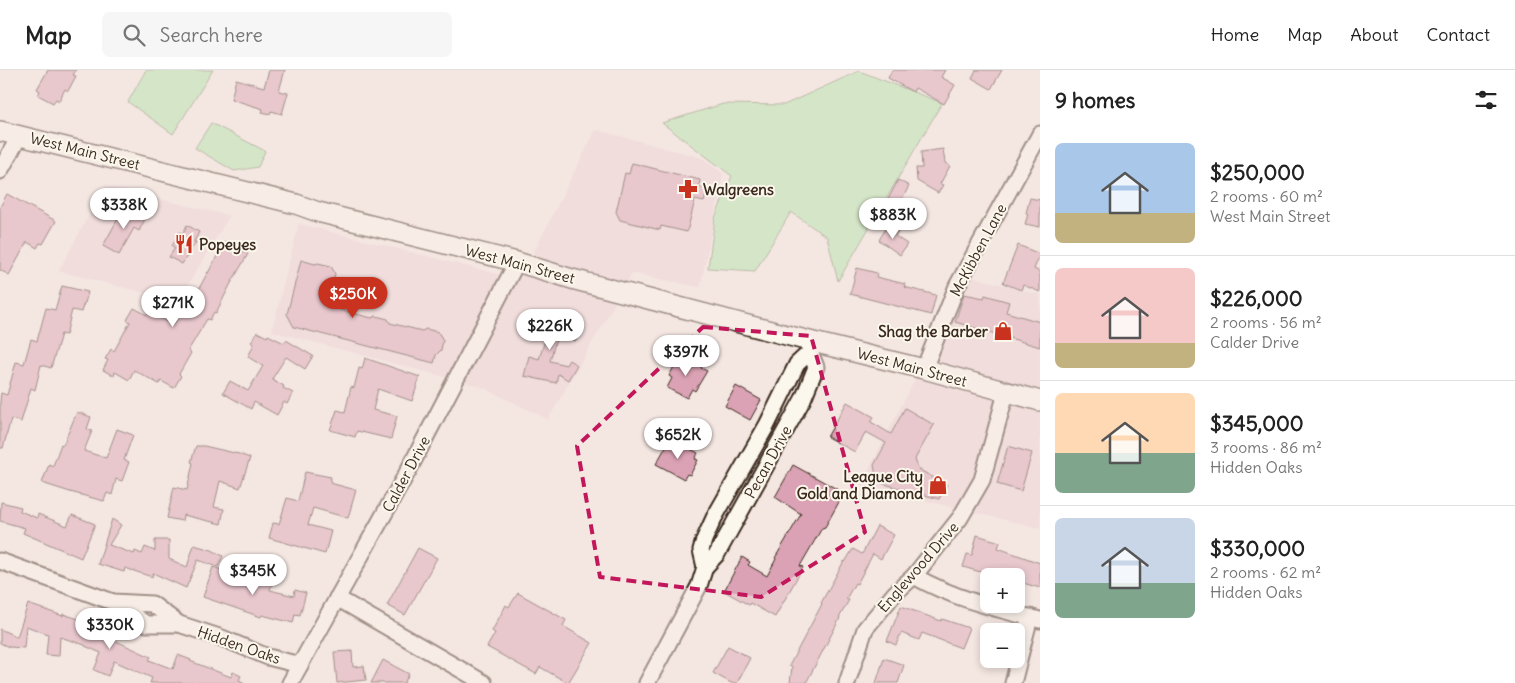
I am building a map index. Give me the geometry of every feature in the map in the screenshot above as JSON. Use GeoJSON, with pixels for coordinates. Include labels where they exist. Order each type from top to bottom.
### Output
{"type":"FeatureCollection","features":[{"type":"Feature","properties":{"kind":"main road","name":"West Main Street"},"geometry":{"type":"LineString","coordinates":[[0,131],[517,262],[812,347],[924,369],[1040,402]]}},
{"type":"Feature","properties":{"kind":"street","name":"McKibben Lane"},"geometry":{"type":"LineString","coordinates":[[924,369],[957,286],[1040,134]]}},
{"type":"Feature","properties":{"kind":"street"},"geometry":{"type":"LineString","coordinates":[[0,171],[20,135]]}},
{"type":"Feature","properties":{"kind":"street","name":"Calder Drive"},"geometry":{"type":"LineString","coordinates":[[290,683],[407,473],[517,262]]}},
{"type":"Feature","properties":{"kind":"street","name":"Pecan Drive"},"geometry":{"type":"LineString","coordinates":[[705,567],[701,550],[714,518],[766,425],[796,364],[812,347]]}},
{"type":"Feature","properties":{"kind":"street","name":"Pecan Drive"},"geometry":{"type":"LineString","coordinates":[[647,683],[699,586],[705,567],[717,554],[803,399],[816,367],[812,347]]}},
{"type":"Feature","properties":{"kind":"street","name":"Englewood Drive"},"geometry":{"type":"LineString","coordinates":[[847,683],[865,629],[895,593],[914,576],[960,518],[982,480],[1006,393]]}},
{"type":"Feature","properties":{"kind":"street","name":"Hidden Oaks"},"geometry":{"type":"LineString","coordinates":[[0,560],[113,602],[152,604],[179,624],[222,638],[268,657],[300,665]]}},
{"type":"Feature","properties":{"kind":"street"},"geometry":{"type":"LineString","coordinates":[[914,576],[983,605],[1035,619],[1013,683]]}},
{"type":"Feature","properties":{"kind":"street"},"geometry":{"type":"LineString","coordinates":[[337,598],[484,683]]}},
{"type":"Feature","properties":{"kind":"highlighted area"},"geometry":{"type":"Polygon","coordinates":[[[703,327],[811,336],[865,532],[761,597],[600,577],[577,446],[703,327]]]}},
{"type":"Feature","properties":{"kind":"shaded area"},"geometry":{"type":"Polygon","coordinates":[[[596,130],[702,158],[723,174],[700,287],[632,273],[548,419],[480,386],[272,331],[299,224],[520,280],[596,130]]]}},
{"type":"Feature","properties":{"kind":"shaded area"},"geometry":{"type":"Polygon","coordinates":[[[105,186],[229,216],[178,301],[59,271],[105,186]]]}},
{"type":"Feature","properties":{"kind":"shaded area"},"geometry":{"type":"Polygon","coordinates":[[[968,276],[1040,295],[1040,528],[861,485],[968,276]]]}},
{"type":"Feature","properties":{"kind":"green space"},"geometry":{"type":"Polygon","coordinates":[[[146,70],[213,70],[173,134],[128,102],[146,70]]]}},
{"type":"Feature","properties":{"kind":"green space"},"geometry":{"type":"Polygon","coordinates":[[[859,71],[942,103],[838,281],[827,237],[791,212],[755,271],[708,268],[715,218],[732,176],[662,123],[723,104],[784,105],[859,71]]]}},
{"type":"Feature","properties":{"kind":"green space"},"geometry":{"type":"Polygon","coordinates":[[[211,123],[265,151],[258,167],[234,171],[195,148],[211,123]]]}},
{"type":"Feature","properties":{"kind":"building"},"geometry":{"type":"Polygon","coordinates":[[[48,70],[76,70],[73,75],[76,76],[68,91],[65,89],[59,101],[56,99],[53,103],[38,95],[40,91],[37,89],[48,70]]]}},
{"type":"Feature","properties":{"kind":"building"},"geometry":{"type":"Polygon","coordinates":[[[269,70],[285,70],[279,91],[288,93],[282,114],[271,111],[270,114],[262,112],[263,109],[231,99],[236,79],[264,87],[269,70]]]}},
{"type":"Feature","properties":{"kind":"building"},"geometry":{"type":"Polygon","coordinates":[[[892,70],[945,70],[941,77],[955,85],[944,104],[915,88],[913,92],[888,78],[892,70]]]}},
{"type":"Feature","properties":{"kind":"building"},"geometry":{"type":"Polygon","coordinates":[[[976,70],[1002,70],[991,89],[972,78],[976,70]]]}},
{"type":"Feature","properties":{"kind":"building"},"geometry":{"type":"Polygon","coordinates":[[[943,149],[945,163],[950,166],[940,184],[943,185],[938,193],[917,181],[916,168],[922,168],[921,152],[943,149]]]}},
{"type":"Feature","properties":{"kind":"building","name":"Walgreens"},"geometry":{"type":"Polygon","coordinates":[[[632,163],[700,180],[699,187],[708,189],[704,202],[695,200],[687,232],[661,226],[660,230],[620,220],[616,212],[625,173],[629,174],[632,163]]]}},
{"type":"Feature","properties":{"kind":"building"},"geometry":{"type":"Polygon","coordinates":[[[898,180],[909,186],[897,209],[886,203],[898,180]]]}},
{"type":"Feature","properties":{"kind":"building"},"geometry":{"type":"Polygon","coordinates":[[[7,194],[56,221],[43,244],[40,243],[37,248],[27,242],[9,275],[0,270],[0,207],[7,194]]]}},
{"type":"Feature","properties":{"kind":"building"},"geometry":{"type":"Polygon","coordinates":[[[1030,198],[1040,200],[1040,227],[1025,224],[1030,198]]]}},
{"type":"Feature","properties":{"kind":"building"},"geometry":{"type":"Polygon","coordinates":[[[125,206],[146,217],[139,231],[134,228],[119,255],[103,246],[125,206]]]}},
{"type":"Feature","properties":{"kind":"building","name":"Popeyes"},"geometry":{"type":"Polygon","coordinates":[[[187,225],[199,232],[194,242],[196,242],[182,264],[169,257],[175,248],[172,246],[180,232],[183,233],[187,225]]]}},
{"type":"Feature","properties":{"kind":"building"},"geometry":{"type":"Polygon","coordinates":[[[888,225],[898,231],[895,236],[907,244],[900,255],[879,240],[888,225]]]}},
{"type":"Feature","properties":{"kind":"building"},"geometry":{"type":"Polygon","coordinates":[[[225,241],[248,254],[216,313],[214,312],[210,320],[207,319],[188,351],[191,353],[179,374],[181,376],[174,388],[161,381],[159,384],[134,370],[129,380],[115,372],[114,376],[103,370],[108,360],[105,359],[111,349],[114,351],[130,322],[127,320],[134,308],[147,315],[149,312],[173,325],[182,310],[186,312],[225,241]]]}},
{"type":"Feature","properties":{"kind":"building"},"geometry":{"type":"Polygon","coordinates":[[[1018,245],[1040,254],[1034,269],[1040,272],[1040,292],[1023,285],[1021,290],[1003,283],[1018,245]]]}},
{"type":"Feature","properties":{"kind":"building"},"geometry":{"type":"Polygon","coordinates":[[[301,260],[331,266],[335,274],[333,281],[325,285],[340,310],[372,318],[376,316],[388,319],[390,323],[422,331],[426,329],[438,332],[443,340],[441,350],[436,355],[434,363],[294,327],[287,314],[301,260]]]}},
{"type":"Feature","properties":{"kind":"building"},"geometry":{"type":"Polygon","coordinates":[[[857,268],[877,273],[876,277],[905,284],[904,287],[936,295],[931,315],[850,294],[857,268]]]}},
{"type":"Feature","properties":{"kind":"building"},"geometry":{"type":"Polygon","coordinates":[[[62,286],[88,292],[85,303],[81,312],[72,310],[66,335],[61,334],[51,368],[41,365],[35,390],[31,388],[21,422],[11,419],[3,448],[0,448],[1,393],[7,395],[16,362],[24,364],[31,339],[37,341],[46,308],[55,310],[62,286]]]}},
{"type":"Feature","properties":{"kind":"building"},"geometry":{"type":"Polygon","coordinates":[[[964,294],[984,298],[985,295],[1009,302],[1006,312],[1040,322],[1040,347],[955,322],[964,294]]]}},
{"type":"Feature","properties":{"kind":"building"},"geometry":{"type":"Polygon","coordinates":[[[530,316],[579,328],[576,341],[557,336],[550,361],[566,365],[569,360],[577,365],[568,380],[558,374],[556,383],[524,376],[529,356],[539,359],[547,334],[527,329],[530,316]]]}},
{"type":"Feature","properties":{"kind":"building"},"geometry":{"type":"Polygon","coordinates":[[[257,332],[284,343],[286,340],[313,356],[305,369],[286,357],[272,379],[293,393],[287,404],[284,402],[277,415],[254,402],[251,409],[223,393],[230,381],[248,391],[263,366],[248,357],[254,344],[251,342],[257,332]]]}},
{"type":"Feature","properties":{"kind":"building"},"geometry":{"type":"Polygon","coordinates":[[[680,356],[686,359],[687,357],[702,365],[701,368],[707,371],[695,391],[692,389],[687,398],[667,388],[672,378],[669,376],[680,356]]]}},
{"type":"Feature","properties":{"kind":"building"},"geometry":{"type":"Polygon","coordinates":[[[365,358],[420,377],[412,401],[378,389],[373,410],[397,416],[391,439],[357,431],[355,437],[330,430],[337,410],[345,412],[351,387],[354,388],[359,368],[362,369],[365,358]]]}},
{"type":"Feature","properties":{"kind":"building"},"geometry":{"type":"Polygon","coordinates":[[[736,386],[761,400],[750,420],[725,406],[736,386]]]}},
{"type":"Feature","properties":{"kind":"building"},"geometry":{"type":"Polygon","coordinates":[[[847,402],[874,417],[871,422],[891,434],[905,408],[934,425],[915,459],[918,469],[947,485],[939,499],[877,482],[874,465],[886,443],[866,432],[855,452],[827,437],[847,402]]]}},
{"type":"Feature","properties":{"kind":"building"},"geometry":{"type":"Polygon","coordinates":[[[77,412],[91,417],[87,429],[92,431],[84,451],[106,458],[117,429],[133,435],[124,460],[129,462],[122,481],[116,479],[112,495],[107,493],[104,501],[42,483],[49,464],[53,466],[61,444],[63,445],[77,412]]]}},
{"type":"Feature","properties":{"kind":"building"},"geometry":{"type":"Polygon","coordinates":[[[668,443],[678,448],[681,444],[698,453],[695,459],[698,460],[690,475],[687,474],[684,479],[656,464],[668,443]]]}},
{"type":"Feature","properties":{"kind":"building"},"geometry":{"type":"Polygon","coordinates":[[[196,446],[204,446],[250,458],[240,488],[220,481],[214,507],[224,509],[221,524],[183,515],[182,521],[167,518],[174,487],[187,490],[193,463],[191,462],[196,446]]]}},
{"type":"Feature","properties":{"kind":"building"},"geometry":{"type":"Polygon","coordinates":[[[1008,446],[1032,453],[1021,491],[997,484],[1008,446]]]}},
{"type":"Feature","properties":{"kind":"building"},"geometry":{"type":"Polygon","coordinates":[[[793,465],[844,493],[800,566],[803,567],[775,617],[724,591],[742,557],[750,562],[748,565],[767,576],[775,558],[801,514],[775,497],[793,465]]]}},
{"type":"Feature","properties":{"kind":"building"},"geometry":{"type":"Polygon","coordinates":[[[305,472],[331,477],[330,483],[356,490],[348,518],[313,508],[308,525],[331,531],[325,554],[269,538],[273,523],[279,524],[287,498],[298,501],[305,472]]]}},
{"type":"Feature","properties":{"kind":"building"},"geometry":{"type":"Polygon","coordinates":[[[1,502],[21,507],[20,511],[37,518],[38,514],[67,526],[72,515],[95,524],[81,558],[23,533],[25,528],[0,521],[1,502]]]}},
{"type":"Feature","properties":{"kind":"building"},"geometry":{"type":"Polygon","coordinates":[[[112,519],[121,525],[109,545],[134,554],[135,551],[142,554],[145,547],[155,551],[155,540],[169,540],[169,559],[187,567],[194,545],[212,550],[223,556],[218,567],[198,560],[186,588],[153,573],[152,577],[125,568],[124,572],[98,564],[112,519]]]}},
{"type":"Feature","properties":{"kind":"building"},"geometry":{"type":"Polygon","coordinates":[[[877,526],[894,535],[881,559],[873,554],[857,584],[855,583],[846,599],[849,600],[806,683],[790,683],[792,667],[789,666],[844,561],[853,549],[862,554],[877,526]]]}},
{"type":"Feature","properties":{"kind":"building"},"geometry":{"type":"Polygon","coordinates":[[[977,535],[1000,542],[998,548],[1040,563],[1040,588],[1025,584],[1025,568],[980,568],[980,572],[963,567],[967,554],[972,555],[977,535]]]}},
{"type":"Feature","properties":{"kind":"building"},"geometry":{"type":"Polygon","coordinates":[[[418,548],[437,558],[405,615],[387,605],[418,548]]]}},
{"type":"Feature","properties":{"kind":"building"},"geometry":{"type":"Polygon","coordinates":[[[213,567],[249,579],[249,576],[272,584],[270,590],[294,596],[295,590],[306,593],[300,615],[295,614],[293,623],[262,615],[261,617],[203,597],[213,567]]]}},
{"type":"Feature","properties":{"kind":"building"},"geometry":{"type":"Polygon","coordinates":[[[518,593],[566,620],[563,626],[592,643],[568,683],[540,667],[536,674],[487,647],[495,633],[492,631],[506,605],[509,607],[518,593]]]}},
{"type":"Feature","properties":{"kind":"building"},"geometry":{"type":"Polygon","coordinates":[[[28,604],[88,622],[86,626],[115,638],[114,640],[151,657],[149,660],[173,669],[178,655],[231,677],[233,672],[241,676],[239,680],[245,683],[150,683],[152,678],[114,661],[108,676],[94,670],[101,653],[85,645],[60,637],[59,656],[46,655],[48,634],[26,626],[24,648],[9,647],[0,643],[0,629],[17,637],[28,604]]]}},
{"type":"Feature","properties":{"kind":"building"},"geometry":{"type":"Polygon","coordinates":[[[901,606],[941,621],[942,619],[969,628],[961,648],[922,633],[919,640],[901,633],[896,645],[887,641],[901,606]]]}},
{"type":"Feature","properties":{"kind":"building"},"geometry":{"type":"Polygon","coordinates":[[[728,646],[750,658],[737,683],[731,683],[713,673],[728,646]]]}},
{"type":"Feature","properties":{"kind":"building"},"geometry":{"type":"Polygon","coordinates":[[[352,651],[353,667],[364,666],[366,680],[337,683],[334,652],[352,651]]]}},
{"type":"Feature","properties":{"kind":"building"},"geometry":{"type":"Polygon","coordinates":[[[884,658],[904,665],[898,683],[876,683],[884,658]]]}},
{"type":"Feature","properties":{"kind":"building"},"geometry":{"type":"Polygon","coordinates":[[[383,660],[409,674],[404,683],[371,683],[383,660]]]}},
{"type":"Feature","properties":{"kind":"place","name":"Walgreens"},"geometry":{"type":"Point","coordinates":[688,189]}},
{"type":"Feature","properties":{"kind":"place","name":"Popeyes"},"geometry":{"type":"Point","coordinates":[184,244]}},
{"type":"Feature","properties":{"kind":"place","name":"Shag the Barber"},"geometry":{"type":"Point","coordinates":[1003,331]}},
{"type":"Feature","properties":{"kind":"place","name":"League City Gold and Diamond"},"geometry":{"type":"Point","coordinates":[938,485]}}]}
